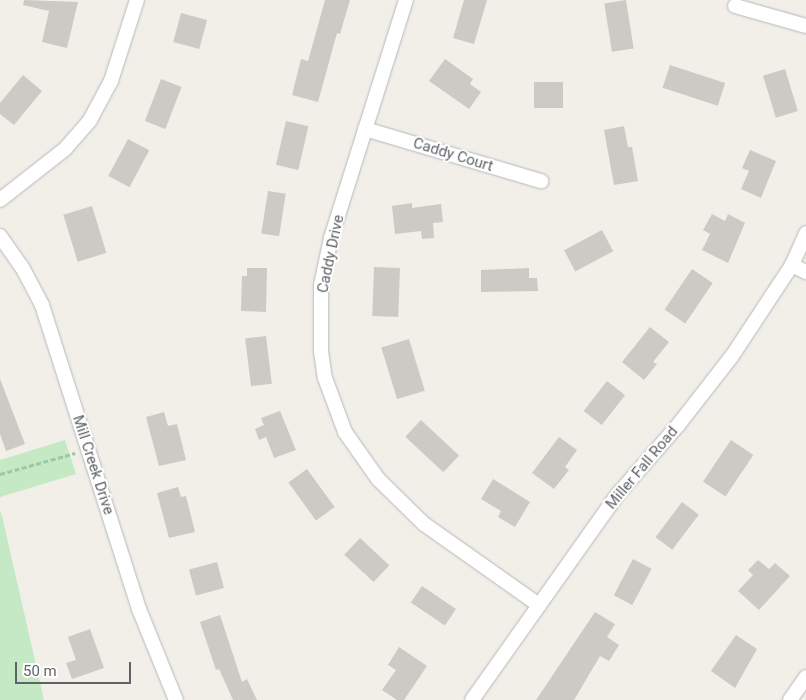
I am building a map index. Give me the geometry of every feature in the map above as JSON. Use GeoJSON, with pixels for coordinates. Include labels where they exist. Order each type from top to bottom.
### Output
{"type":"FeatureCollection","features":[{"type":"Feature","properties":{"kind":"street"},"geometry":{"type":"LineString","coordinates":[[0,200],[65,149],[90,120],[111,81],[137,0]]}},
{"type":"Feature","properties":{"kind":"street","name":"Caddy Drive"},"geometry":{"type":"LineString","coordinates":[[406,0],[365,129],[321,285],[321,351],[325,378],[345,432],[378,480],[424,524],[539,605]]}},
{"type":"Feature","properties":{"kind":"street"},"geometry":{"type":"LineString","coordinates":[[735,6],[806,26]]}},
{"type":"Feature","properties":{"kind":"street","name":"Caddy Court"},"geometry":{"type":"LineString","coordinates":[[365,129],[541,181]]}},
{"type":"Feature","properties":{"kind":"street","name":"Miller Fall Road"},"geometry":{"type":"LineString","coordinates":[[472,700],[618,494],[679,424],[732,356],[792,265],[806,233]]}},
{"type":"Feature","properties":{"kind":"street","name":"Mill Creek Drive"},"geometry":{"type":"LineString","coordinates":[[0,236],[22,267],[42,305],[139,609],[176,700]]}},
{"type":"Feature","properties":{"kind":"street"},"geometry":{"type":"LineString","coordinates":[[792,265],[806,272]]}},
{"type":"Feature","properties":{"kind":"street"},"geometry":{"type":"LineString","coordinates":[[790,700],[806,677]]}},
{"type":"Feature","properties":{"kind":"path"},"geometry":{"type":"LineString","coordinates":[[0,474],[88,450]]}},
{"type":"Feature","properties":{"kind":"green space"},"geometry":{"type":"Polygon","coordinates":[[[65,440],[76,474],[0,497],[0,460],[65,440]]]}},
{"type":"Feature","properties":{"kind":"green space"},"geometry":{"type":"Polygon","coordinates":[[[0,511],[2,516],[44,700],[0,700],[0,511]]]}},
{"type":"Feature","properties":{"kind":"building"},"geometry":{"type":"Polygon","coordinates":[[[24,0],[78,2],[67,48],[42,42],[49,11],[23,5],[24,0]]]}},
{"type":"Feature","properties":{"kind":"building"},"geometry":{"type":"Polygon","coordinates":[[[325,0],[350,0],[340,34],[337,33],[318,102],[292,95],[301,59],[308,61],[325,0]]]}},
{"type":"Feature","properties":{"kind":"building"},"geometry":{"type":"Polygon","coordinates":[[[464,0],[487,0],[474,44],[453,38],[464,0]]]}},
{"type":"Feature","properties":{"kind":"building"},"geometry":{"type":"Polygon","coordinates":[[[626,0],[634,48],[612,52],[604,3],[626,0]]]}},
{"type":"Feature","properties":{"kind":"building"},"geometry":{"type":"Polygon","coordinates":[[[181,13],[207,20],[199,49],[173,42],[181,13]]]}},
{"type":"Feature","properties":{"kind":"building"},"geometry":{"type":"Polygon","coordinates":[[[445,59],[473,79],[470,84],[481,92],[469,109],[429,81],[445,59]]]}},
{"type":"Feature","properties":{"kind":"building"},"geometry":{"type":"Polygon","coordinates":[[[670,65],[725,83],[718,106],[663,88],[670,65]]]}},
{"type":"Feature","properties":{"kind":"building"},"geometry":{"type":"Polygon","coordinates":[[[785,69],[798,111],[776,118],[763,76],[785,69]]]}},
{"type":"Feature","properties":{"kind":"building"},"geometry":{"type":"Polygon","coordinates":[[[23,75],[42,91],[14,125],[0,114],[0,103],[23,75]]]}},
{"type":"Feature","properties":{"kind":"building"},"geometry":{"type":"Polygon","coordinates":[[[161,79],[182,87],[165,129],[145,121],[161,79]]]}},
{"type":"Feature","properties":{"kind":"building"},"geometry":{"type":"Polygon","coordinates":[[[534,82],[563,82],[563,108],[534,108],[534,82]]]}},
{"type":"Feature","properties":{"kind":"building"},"geometry":{"type":"Polygon","coordinates":[[[286,121],[308,126],[298,170],[276,165],[286,121]]]}},
{"type":"Feature","properties":{"kind":"building"},"geometry":{"type":"Polygon","coordinates":[[[624,126],[628,147],[632,147],[638,181],[614,185],[604,130],[624,126]]]}},
{"type":"Feature","properties":{"kind":"building"},"geometry":{"type":"Polygon","coordinates":[[[128,139],[149,150],[129,187],[108,176],[128,139]]]}},
{"type":"Feature","properties":{"kind":"building"},"geometry":{"type":"Polygon","coordinates":[[[750,150],[776,161],[761,198],[741,189],[749,171],[742,168],[750,150]]]}},
{"type":"Feature","properties":{"kind":"building"},"geometry":{"type":"Polygon","coordinates":[[[268,191],[286,194],[279,236],[261,233],[268,191]]]}},
{"type":"Feature","properties":{"kind":"building"},"geometry":{"type":"Polygon","coordinates":[[[412,203],[412,208],[441,204],[443,222],[433,223],[434,238],[422,239],[421,231],[395,234],[392,206],[412,203]]]}},
{"type":"Feature","properties":{"kind":"building"},"geometry":{"type":"Polygon","coordinates":[[[92,206],[106,253],[78,262],[63,215],[92,206]]]}},
{"type":"Feature","properties":{"kind":"building"},"geometry":{"type":"Polygon","coordinates":[[[712,214],[725,221],[728,214],[745,223],[728,263],[702,250],[710,234],[703,230],[712,214]]]}},
{"type":"Feature","properties":{"kind":"building"},"geometry":{"type":"Polygon","coordinates":[[[602,230],[613,251],[575,271],[564,250],[602,230]]]}},
{"type":"Feature","properties":{"kind":"building"},"geometry":{"type":"Polygon","coordinates":[[[374,267],[400,268],[398,317],[372,316],[374,267]]]}},
{"type":"Feature","properties":{"kind":"building"},"geometry":{"type":"Polygon","coordinates":[[[247,268],[267,268],[266,312],[241,311],[242,276],[247,276],[247,268]]]}},
{"type":"Feature","properties":{"kind":"building"},"geometry":{"type":"Polygon","coordinates":[[[529,268],[529,278],[537,278],[538,291],[481,292],[481,270],[529,268]]]}},
{"type":"Feature","properties":{"kind":"building"},"geometry":{"type":"Polygon","coordinates":[[[692,269],[713,283],[685,324],[665,310],[692,269]]]}},
{"type":"Feature","properties":{"kind":"building"},"geometry":{"type":"Polygon","coordinates":[[[650,327],[669,342],[653,362],[657,364],[644,380],[622,362],[650,327]]]}},
{"type":"Feature","properties":{"kind":"building"},"geometry":{"type":"Polygon","coordinates":[[[266,336],[272,384],[251,386],[245,339],[266,336]]]}},
{"type":"Feature","properties":{"kind":"building"},"geometry":{"type":"Polygon","coordinates":[[[409,339],[425,391],[397,399],[381,347],[409,339]]]}},
{"type":"Feature","properties":{"kind":"building"},"geometry":{"type":"Polygon","coordinates":[[[0,379],[25,444],[6,451],[0,434],[0,379]]]}},
{"type":"Feature","properties":{"kind":"building"},"geometry":{"type":"Polygon","coordinates":[[[607,381],[625,395],[602,425],[584,411],[607,381]]]}},
{"type":"Feature","properties":{"kind":"building"},"geometry":{"type":"Polygon","coordinates":[[[280,411],[296,450],[274,458],[266,437],[259,440],[255,429],[264,425],[261,418],[280,411]]]}},
{"type":"Feature","properties":{"kind":"building"},"geometry":{"type":"Polygon","coordinates":[[[164,412],[168,426],[177,424],[186,460],[159,466],[146,417],[164,412]]]}},
{"type":"Feature","properties":{"kind":"building"},"geometry":{"type":"Polygon","coordinates":[[[421,420],[459,455],[443,472],[405,437],[421,420]]]}},
{"type":"Feature","properties":{"kind":"building"},"geometry":{"type":"Polygon","coordinates":[[[559,437],[577,450],[565,467],[569,470],[554,489],[532,473],[559,437]]]}},
{"type":"Feature","properties":{"kind":"building"},"geometry":{"type":"Polygon","coordinates":[[[731,440],[753,455],[725,497],[703,481],[731,440]]]}},
{"type":"Feature","properties":{"kind":"building"},"geometry":{"type":"Polygon","coordinates":[[[307,469],[335,507],[316,521],[288,483],[307,469]]]}},
{"type":"Feature","properties":{"kind":"building"},"geometry":{"type":"Polygon","coordinates":[[[493,479],[530,502],[515,527],[498,517],[501,511],[481,499],[493,479]]]}},
{"type":"Feature","properties":{"kind":"building"},"geometry":{"type":"Polygon","coordinates":[[[178,487],[181,497],[186,496],[195,532],[169,538],[157,493],[178,487]]]}},
{"type":"Feature","properties":{"kind":"building"},"geometry":{"type":"Polygon","coordinates":[[[682,502],[699,515],[672,550],[656,537],[682,502]]]}},
{"type":"Feature","properties":{"kind":"building"},"geometry":{"type":"Polygon","coordinates":[[[360,538],[389,565],[374,582],[344,555],[360,538]]]}},
{"type":"Feature","properties":{"kind":"building"},"geometry":{"type":"Polygon","coordinates":[[[633,559],[652,569],[632,605],[614,595],[633,559]]]}},
{"type":"Feature","properties":{"kind":"building"},"geometry":{"type":"Polygon","coordinates":[[[758,560],[769,569],[775,563],[790,576],[759,610],[738,591],[753,575],[748,570],[758,560]]]}},
{"type":"Feature","properties":{"kind":"building"},"geometry":{"type":"Polygon","coordinates":[[[217,562],[224,588],[196,596],[189,570],[217,562]]]}},
{"type":"Feature","properties":{"kind":"building"},"geometry":{"type":"Polygon","coordinates":[[[422,586],[456,609],[445,626],[411,603],[422,586]]]}},
{"type":"Feature","properties":{"kind":"building"},"geometry":{"type":"Polygon","coordinates":[[[595,612],[615,624],[607,637],[619,645],[609,661],[600,656],[574,700],[536,700],[595,612]]]}},
{"type":"Feature","properties":{"kind":"building"},"geometry":{"type":"Polygon","coordinates":[[[220,615],[242,682],[247,679],[257,700],[233,700],[219,669],[216,670],[200,622],[220,615]]]}},
{"type":"Feature","properties":{"kind":"building"},"geometry":{"type":"Polygon","coordinates":[[[90,629],[104,668],[72,679],[66,663],[76,660],[68,637],[90,629]]]}},
{"type":"Feature","properties":{"kind":"building"},"geometry":{"type":"Polygon","coordinates":[[[736,635],[757,649],[735,688],[711,671],[736,635]]]}},
{"type":"Feature","properties":{"kind":"building"},"geometry":{"type":"Polygon","coordinates":[[[399,647],[427,666],[404,700],[397,700],[382,690],[396,670],[388,665],[399,647]]]}}]}
